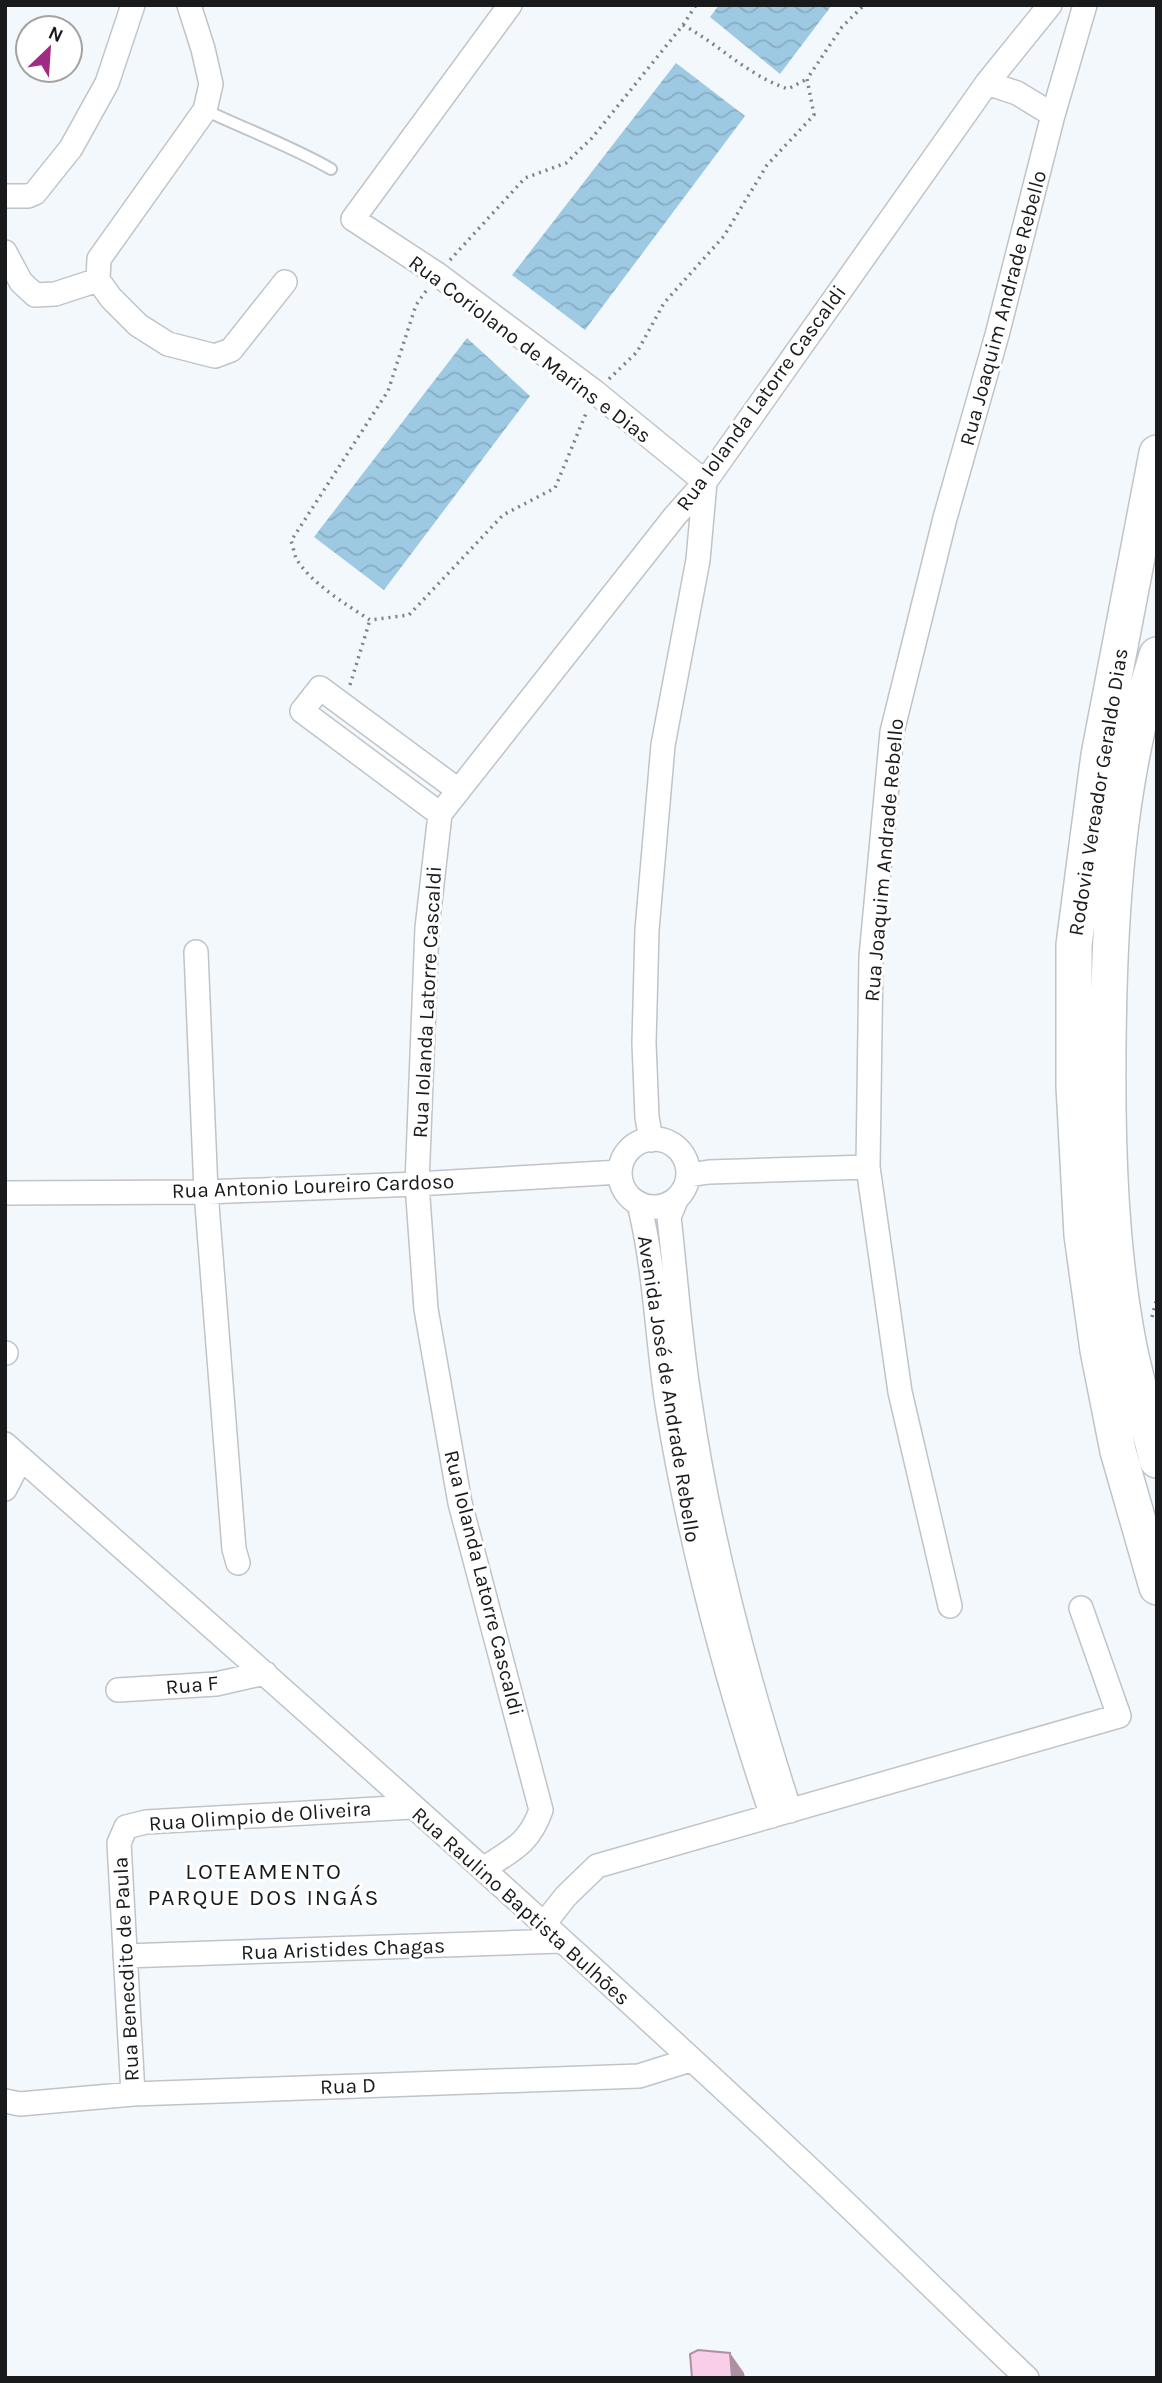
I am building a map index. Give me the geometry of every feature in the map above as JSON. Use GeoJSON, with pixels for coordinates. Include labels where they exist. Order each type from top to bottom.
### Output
{"type":"FeatureCollection","features":[{"type":"Feature","properties":{"kind":"main road","name":"Rodovia Vereador Geraldo Dias"},"geometry":{"type":"LineString","coordinates":[[1157,453],[1099,755],[1074,946],[1074,1086],[1082,1234],[1098,1350],[1118,1451],[1157,1587]]}},
{"type":"Feature","properties":{"kind":"main road","name":"Rodovia Vereador Geraldo Dias"},"geometry":{"type":"LineString","coordinates":[[1157,655],[1137,726],[1126,786],[1114,890],[1108,968],[1107,1112],[1114,1229],[1129,1346],[1157,1460]]}},
{"type":"Feature","properties":{"kind":"street"},"geometry":{"type":"LineString","coordinates":[[5,195],[28,196],[35,193],[71,148],[107,83],[133,5]]}},
{"type":"Feature","properties":{"kind":"street"},"geometry":{"type":"LineString","coordinates":[[189,5],[204,49],[211,84],[205,110],[99,259],[97,280],[138,325],[168,344],[215,356],[230,350],[285,282]]}},
{"type":"Feature","properties":{"kind":"street","name":"Rua Coriolano de Marins e Dias"},"geometry":{"type":"LineString","coordinates":[[510,5],[353,219],[437,274],[595,392],[705,482]]}},
{"type":"Feature","properties":{"kind":"street","name":"Rua Iolanda Latorre Cascaldi"},"geometry":{"type":"LineString","coordinates":[[483,1869],[520,1845],[534,1830],[541,1810],[460,1503],[426,1309],[417,1184],[427,928],[440,814],[666,527],[705,482],[987,83],[1050,5]]}},
{"type":"Feature","properties":{"kind":"street","name":"Rua Joaquim Andrade Rebello"},"geometry":{"type":"LineString","coordinates":[[950,1606],[900,1392],[869,1167],[871,957],[892,732],[945,518],[1085,5]]}},
{"type":"Feature","properties":{"kind":"street"},"geometry":{"type":"LineString","coordinates":[[987,83],[1017,93],[1053,115]]}},
{"type":"Feature","properties":{"kind":"street"},"geometry":{"type":"LineString","coordinates":[[5,251],[20,282],[34,295],[55,293],[97,280]]}},
{"type":"Feature","properties":{"kind":"street"},"geometry":{"type":"LineString","coordinates":[[651,1140],[647,1117],[644,1043],[647,930],[663,745],[698,560],[705,482]]}},
{"type":"Feature","properties":{"kind":"street"},"geometry":{"type":"LineString","coordinates":[[440,814],[302,711],[320,688],[458,790]]}},
{"type":"Feature","properties":{"kind":"street"},"geometry":{"type":"LineString","coordinates":[[195,952],[206,1192],[234,1549],[238,1563]]}},
{"type":"Feature","properties":{"kind":"street"},"geometry":{"type":"LineString","coordinates":[[651,1140],[661,1140],[678,1149],[684,1157],[688,1175],[687,1185],[676,1200],[658,1207],[639,1204],[625,1191],[620,1172],[626,1154],[641,1142],[651,1140]]}},
{"type":"Feature","properties":{"kind":"street"},"geometry":{"type":"LineString","coordinates":[[688,1175],[869,1167]]}},
{"type":"Feature","properties":{"kind":"street","name":"Rua Antonio Loureiro Cardoso"},"geometry":{"type":"LineString","coordinates":[[5,1193],[206,1192],[417,1184],[620,1172]]}},
{"type":"Feature","properties":{"kind":"street","name":"Avenida José de Andrade Rebello"},"geometry":{"type":"LineString","coordinates":[[676,1200],[669,1217],[690,1402],[715,1538],[781,1813]]}},
{"type":"Feature","properties":{"kind":"street","name":"Avenida José de Andrade Rebello"},"geometry":{"type":"LineString","coordinates":[[639,1204],[667,1403],[691,1538],[742,1727],[781,1813]]}},
{"type":"Feature","properties":{"kind":"street"},"geometry":{"type":"LineString","coordinates":[[5,1489],[13,1451]]}},
{"type":"Feature","properties":{"kind":"street","name":"Rua Raulino Baptista Bulhões"},"geometry":{"type":"LineString","coordinates":[[13,1451],[483,1869],[817,2176],[1027,2378]]}},
{"type":"Feature","properties":{"kind":"street"},"geometry":{"type":"LineString","coordinates":[[543,1925],[566,1896],[597,1866],[1119,1716],[1080,1608]]}},
{"type":"Feature","properties":{"kind":"street","name":"Rua F"},"geometry":{"type":"LineString","coordinates":[[118,1690],[216,1685],[265,1673]]}},
{"type":"Feature","properties":{"kind":"street","name":"Rua Olimpio de Oliveira"},"geometry":{"type":"LineString","coordinates":[[119,1843],[126,1827],[146,1822],[412,1807]]}},
{"type":"Feature","properties":{"kind":"street","name":"Rua Benecdito de Paula"},"geometry":{"type":"LineString","coordinates":[[119,1843],[133,2094]]}},
{"type":"Feature","properties":{"kind":"street","name":"Rua Aristides Chagas"},"geometry":{"type":"LineString","coordinates":[[125,1956],[561,1941]]}},
{"type":"Feature","properties":{"kind":"street","name":"Rua D"},"geometry":{"type":"LineString","coordinates":[[5,2101],[20,2104],[133,2094],[639,2076],[690,2060]]}},
{"type":"Feature","properties":{"kind":"lane"},"geometry":{"type":"LineString","coordinates":[[205,110],[264,138],[298,150],[331,169]]}},
{"type":"Feature","properties":{"kind":"path"},"geometry":{"type":"LineString","coordinates":[[683,26],[704,36],[733,61],[788,89],[807,79],[842,27],[864,5]]}},
{"type":"Feature","properties":{"kind":"path"},"geometry":{"type":"LineString","coordinates":[[341,703],[354,678],[370,620],[409,615],[503,515],[555,488],[595,392],[637,352],[664,303],[724,236],[766,165],[814,116],[807,79]]}},
{"type":"Feature","properties":{"kind":"water"},"geometry":{"type":"Polygon","coordinates":[[[719,5],[832,5],[780,74],[710,17],[719,5]]]}},
{"type":"Feature","properties":{"kind":"water"},"geometry":{"type":"Polygon","coordinates":[[[676,63],[745,116],[585,330],[512,275],[676,63]]]}},
{"type":"Feature","properties":{"kind":"water"},"geometry":{"type":"Polygon","coordinates":[[[467,338],[530,396],[384,590],[314,537],[467,338]]]}},
{"type":"Feature","properties":{"kind":"building"},"geometry":{"type":"Polygon","coordinates":[[[698,2350],[730,2353],[732,2378],[692,2378],[690,2354],[698,2350]]]}},
{"type":"Feature","properties":{"kind":"district","name":"LOTEAMENTO PARQUE DOS INGÁS"},"geometry":{"type":"Point","coordinates":[264,1884]}}]}
